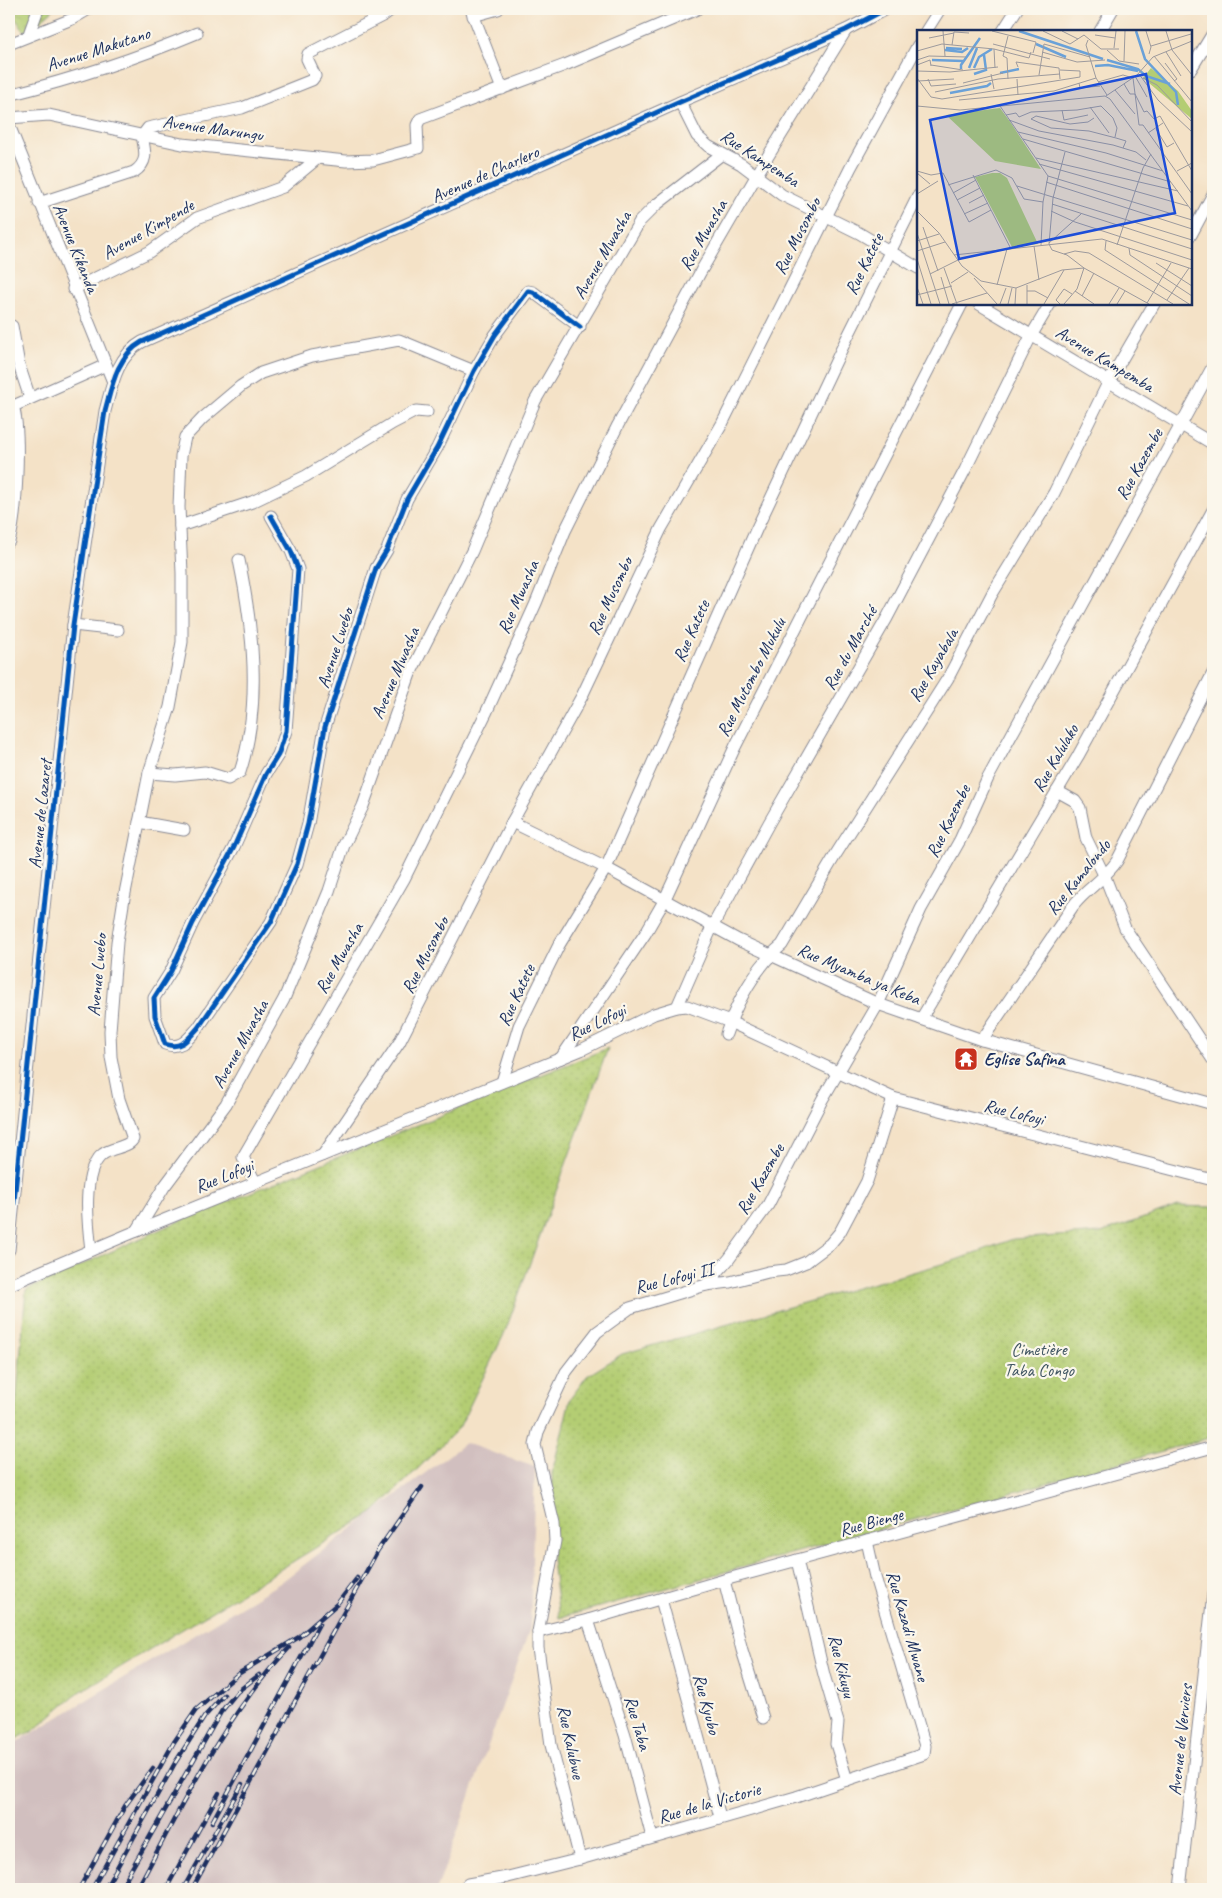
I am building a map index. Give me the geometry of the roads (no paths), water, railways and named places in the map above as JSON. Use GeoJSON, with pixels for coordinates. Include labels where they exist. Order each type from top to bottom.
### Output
{"type":"FeatureCollection","features":[{"type":"Feature","properties":{"kind":"street"},"geometry":{"type":"LineString","coordinates":[[29,34],[38,9]]}},
{"type":"Feature","properties":{"kind":"street"},"geometry":{"type":"LineString","coordinates":[[9,44],[89,9]]}},
{"type":"Feature","properties":{"kind":"street"},"geometry":{"type":"LineString","coordinates":[[39,203],[134,172],[142,166],[146,158],[142,136],[144,130],[148,128],[242,108],[306,83],[315,76],[307,59],[308,54],[384,15],[392,9]]}},
{"type":"Feature","properties":{"kind":"street"},"geometry":{"type":"LineString","coordinates":[[498,9],[472,12],[502,89],[631,38],[697,9]]}},
{"type":"Feature","properties":{"kind":"street","name":"Avenue de Charlero"},"geometry":{"type":"LineString","coordinates":[[113,382],[125,356],[142,342],[846,30],[886,9]]}},
{"type":"Feature","properties":{"kind":"street"},"geometry":{"type":"LineString","coordinates":[[927,30],[940,9]]}},
{"type":"Feature","properties":{"kind":"street"},"geometry":{"type":"LineString","coordinates":[[1005,30],[1017,9]]}},
{"type":"Feature","properties":{"kind":"street"},"geometry":{"type":"LineString","coordinates":[[1101,30],[1113,9]]}},
{"type":"Feature","properties":{"kind":"street","name":"Rue Mwasha"},"geometry":{"type":"LineString","coordinates":[[255,1182],[243,1157],[404,879],[487,711],[591,476],[701,271],[846,30]]}},
{"type":"Feature","properties":{"kind":"street","name":"Avenue Makutano"},"geometry":{"type":"LineString","coordinates":[[9,95],[38,88],[170,45],[197,33]]}},
{"type":"Feature","properties":{"kind":"street"},"geometry":{"type":"LineString","coordinates":[[1192,67],[1213,33]]}},
{"type":"Feature","properties":{"kind":"street","name":"Rue Musombo"},"geometry":{"type":"LineString","coordinates":[[323,1155],[399,1043],[512,822],[582,696],[661,529],[722,424],[868,136],[917,47]]}},
{"type":"Feature","properties":{"kind":"street","name":"Avenue Marungu"},"geometry":{"type":"LineString","coordinates":[[9,118],[49,115],[142,136],[206,147],[364,161],[419,147],[417,127],[420,119],[502,89]]}},
{"type":"Feature","properties":{"kind":"street","name":"Rue Kampemba"},"geometry":{"type":"LineString","coordinates":[[680,102],[697,136],[722,154],[741,164],[756,177],[793,201],[827,217],[917,267]]}},
{"type":"Feature","properties":{"kind":"street","name":"Avenue Kikanda"},"geometry":{"type":"LineString","coordinates":[[9,125],[73,289],[113,382]]}},
{"type":"Feature","properties":{"kind":"street","name":"Avenue Mwasha"},"geometry":{"type":"LineString","coordinates":[[137,1231],[164,1187],[226,1104],[284,1000],[329,891],[346,840],[363,806],[410,674],[472,551],[536,401],[580,328],[640,221],[656,205],[722,154]]}},
{"type":"Feature","properties":{"kind":"street","name":"Avenue Kimpende"},"geometry":{"type":"LineString","coordinates":[[73,289],[149,252],[197,218],[283,186],[318,158]]}},
{"type":"Feature","properties":{"kind":"street"},"geometry":{"type":"LineString","coordinates":[[1192,233],[1213,194]]}},
{"type":"Feature","properties":{"kind":"street","name":"Rue Katete"},"geometry":{"type":"LineString","coordinates":[[502,1082],[519,1026],[559,945],[606,868],[756,530],[917,198]]}},
{"type":"Feature","properties":{"kind":"street","name":"Avenue Lwebo"},"geometry":{"type":"LineString","coordinates":[[271,516],[291,551],[298,569],[286,731],[278,755],[266,774],[234,847],[193,923],[172,971],[156,992],[152,1004],[165,1044],[179,1046],[198,1028],[271,922],[297,864],[308,824],[325,727],[372,576],[390,543],[410,493],[437,448],[474,371],[495,335],[527,292],[533,292],[580,328]]}},
{"type":"Feature","properties":{"kind":"street","name":"Rue Mutombo Mukulu"},"geometry":{"type":"LineString","coordinates":[[561,1058],[645,934],[664,901],[735,747],[961,305]]}},
{"type":"Feature","properties":{"kind":"street","name":"Avenue Kampemba"},"geometry":{"type":"LineString","coordinates":[[980,305],[1213,444]]}},
{"type":"Feature","properties":{"kind":"street","name":"Rue du Marché"},"geometry":{"type":"LineString","coordinates":[[677,1007],[712,927],[769,822],[887,618],[965,470],[1031,336],[1049,305]]}},
{"type":"Feature","properties":{"kind":"street","name":"Rue Kayabala"},"geometry":{"type":"LineString","coordinates":[[726,1034],[730,1022],[770,955],[782,945],[836,854],[948,678],[992,594],[1054,493],[1108,383],[1153,305]]}},
{"type":"Feature","properties":{"kind":"street"},"geometry":{"type":"LineString","coordinates":[[12,326],[19,365],[30,398]]}},
{"type":"Feature","properties":{"kind":"street","name":"Avenue Lwebo"},"geometry":{"type":"LineString","coordinates":[[91,1250],[88,1228],[88,1199],[96,1161],[108,1150],[134,1140],[119,1099],[111,1056],[110,1031],[118,934],[149,773],[170,707],[182,642],[181,456],[185,437],[218,405],[261,373],[312,356],[394,340],[404,341],[474,371]]}},
{"type":"Feature","properties":{"kind":"street"},"geometry":{"type":"LineString","coordinates":[[9,541],[13,523],[18,430],[11,407],[106,365]]}},
{"type":"Feature","properties":{"kind":"street","name":"Rue Kazembe"},"geometry":{"type":"LineString","coordinates":[[706,1285],[729,1259],[768,1205],[838,1072],[878,1004],[921,909],[960,840],[988,778],[1213,366]]}},
{"type":"Feature","properties":{"kind":"street","name":"Avenue de Lazaret"},"geometry":{"type":"LineString","coordinates":[[9,1250],[74,626],[105,411],[113,382]]}},
{"type":"Feature","properties":{"kind":"street"},"geometry":{"type":"LineString","coordinates":[[180,526],[252,502],[306,476],[416,411],[427,412]]}},
{"type":"Feature","properties":{"kind":"street","name":"Rue Kalulako"},"geometry":{"type":"LineString","coordinates":[[921,1019],[1057,791],[1213,510]]}},
{"type":"Feature","properties":{"kind":"street"},"geometry":{"type":"LineString","coordinates":[[149,773],[175,775],[205,772],[228,779],[240,772],[251,726],[252,646],[246,595],[239,560]]}},
{"type":"Feature","properties":{"kind":"street"},"geometry":{"type":"LineString","coordinates":[[74,626],[118,630]]}},
{"type":"Feature","properties":{"kind":"street","name":"Rue Kamalondo"},"geometry":{"type":"LineString","coordinates":[[982,1040],[1073,906],[1085,892],[1105,877],[1124,849],[1213,673]]}},
{"type":"Feature","properties":{"kind":"street"},"geometry":{"type":"LineString","coordinates":[[1057,791],[1075,801],[1080,808],[1086,838],[1132,941],[1213,1060]]}},
{"type":"Feature","properties":{"kind":"street"},"geometry":{"type":"LineString","coordinates":[[139,822],[184,830]]}},
{"type":"Feature","properties":{"kind":"street","name":"Rue Myamba ya Keba"},"geometry":{"type":"LineString","coordinates":[[512,822],[606,868],[712,927],[878,1004],[982,1040],[1213,1104]]}},
{"type":"Feature","properties":{"kind":"street","name":"Rue Lofoyi"},"geometry":{"type":"LineString","coordinates":[[9,1285],[255,1182],[561,1058],[638,1021],[677,1007],[695,1008],[730,1022],[893,1098],[1213,1180]]}},
{"type":"Feature","properties":{"kind":"street","name":"Rue Lofoyi II"},"geometry":{"type":"LineString","coordinates":[[538,1632],[555,1541],[554,1524],[535,1445],[538,1432],[566,1372],[597,1332],[630,1308],[706,1285],[786,1270],[806,1262],[836,1239],[867,1181],[893,1098]]}},
{"type":"Feature","properties":{"kind":"street","name":"Rue Bienge"},"geometry":{"type":"LineString","coordinates":[[538,1632],[588,1620],[724,1580],[1213,1447]]}},
{"type":"Feature","properties":{"kind":"street","name":"Rue Kazadi Mwane"},"geometry":{"type":"LineString","coordinates":[[867,1541],[875,1577],[917,1719]]}},
{"type":"Feature","properties":{"kind":"street","name":"Rue Kikuyu"},"geometry":{"type":"LineString","coordinates":[[797,1560],[824,1675],[838,1722],[836,1744],[847,1780]]}},
{"type":"Feature","properties":{"kind":"street"},"geometry":{"type":"LineString","coordinates":[[724,1580],[742,1650],[763,1718]]}},
{"type":"Feature","properties":{"kind":"street","name":"Avenue de Verviers"},"geometry":{"type":"LineString","coordinates":[[1180,1889],[1213,1594]]}},
{"type":"Feature","properties":{"kind":"street","name":"Rue Kyubo"},"geometry":{"type":"LineString","coordinates":[[661,1599],[720,1817]]}},
{"type":"Feature","properties":{"kind":"street","name":"Rue Taba"},"geometry":{"type":"LineString","coordinates":[[588,1620],[625,1735],[652,1837]]}},
{"type":"Feature","properties":{"kind":"street","name":"Rue Kalubwe"},"geometry":{"type":"LineString","coordinates":[[538,1632],[540,1666],[550,1737],[580,1859]]}},
{"type":"Feature","properties":{"kind":"street","name":"Rue de la Victorie"},"geometry":{"type":"LineString","coordinates":[[464,1888],[580,1859],[847,1780],[924,1754],[926,1749],[917,1719]]}},
{"type":"Feature","properties":{"kind":"railway"},"geometry":{"type":"LineString","coordinates":[[192,1889],[378,1550],[422,1487]]}},
{"type":"Feature","properties":{"kind":"railway"},"geometry":{"type":"LineString","coordinates":[[92,1889],[174,1742],[196,1710],[238,1674],[299,1637],[337,1604],[357,1578]]}},
{"type":"Feature","properties":{"kind":"railway"},"geometry":{"type":"LineString","coordinates":[[212,1822],[319,1624]]}},
{"type":"Feature","properties":{"kind":"railway"},"geometry":{"type":"LineString","coordinates":[[137,1889],[205,1763],[244,1703],[289,1648]]}},
{"type":"Feature","properties":{"kind":"railway"},"geometry":{"type":"LineString","coordinates":[[120,1889],[221,1712],[237,1692],[259,1675]]}},
{"type":"Feature","properties":{"kind":"railway"},"geometry":{"type":"LineString","coordinates":[[105,1889],[175,1763],[205,1716],[224,1695]]}},
{"type":"Feature","properties":{"kind":"railway"},"geometry":{"type":"LineString","coordinates":[[79,1889],[125,1806],[153,1768]]}},
{"type":"Feature","properties":{"kind":"railway"},"geometry":{"type":"LineString","coordinates":[[183,1889],[242,1784]]}},
{"type":"Feature","properties":{"kind":"railway"},"geometry":{"type":"LineString","coordinates":[[166,1889],[219,1793]]}},
{"type":"Feature","properties":{"kind":"place","name":"Eglise Safina"},"geometry":{"type":"Point","coordinates":[966,1059]}},
{"type":"Feature","properties":{"kind":"park label","name":"Cimetière Taba Congo"},"geometry":{"type":"Point","coordinates":[1039,1359]}}]}
